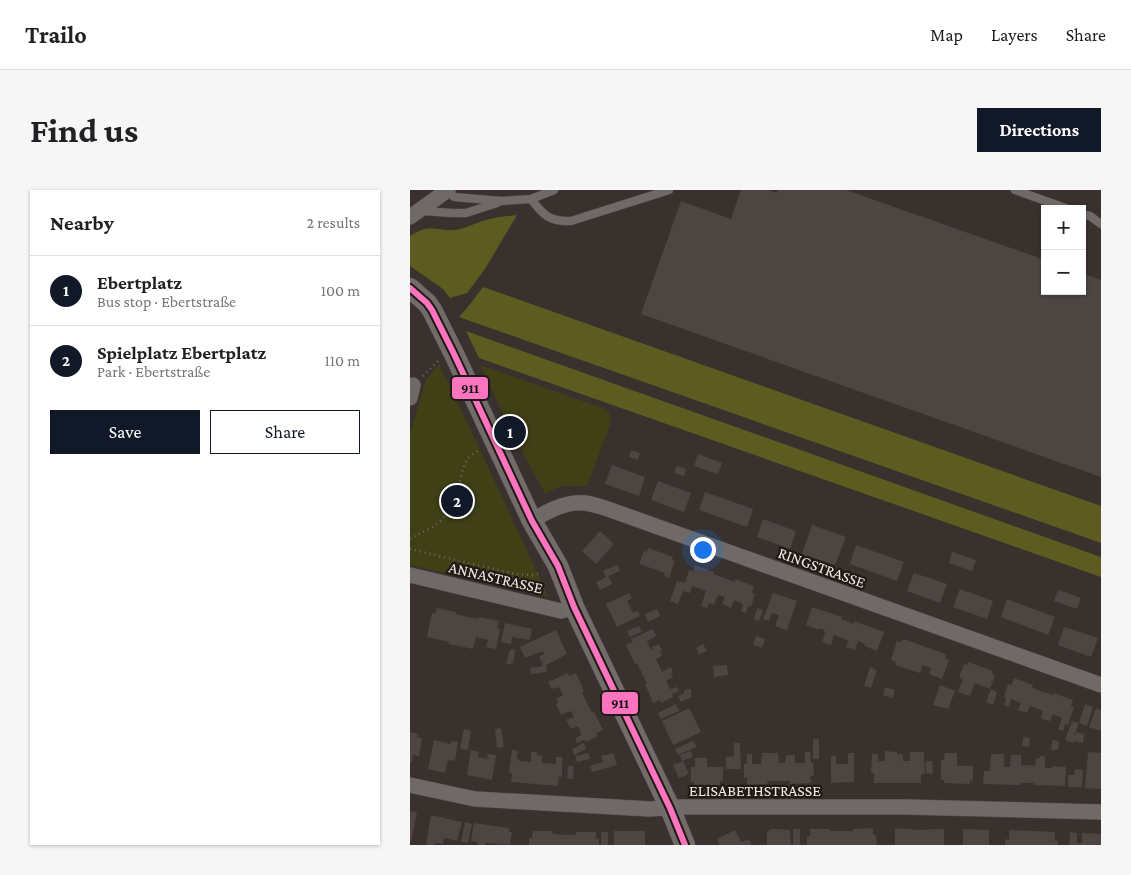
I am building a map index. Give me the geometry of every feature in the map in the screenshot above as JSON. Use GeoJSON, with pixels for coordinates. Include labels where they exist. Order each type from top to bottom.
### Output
{"type":"FeatureCollection","features":[{"type":"Feature","properties":{"kind":"street"},"geometry":{"type":"LineString","coordinates":[[413,213],[448,190]]}},
{"type":"Feature","properties":{"kind":"street"},"geometry":{"type":"LineString","coordinates":[[410,288],[427,302],[454,354],[532,521],[558,566],[574,607],[670,808],[685,845]]}},
{"type":"Feature","properties":{"kind":"street","name":"RINGSTRASSE"},"geometry":{"type":"LineString","coordinates":[[532,521],[542,514],[566,504],[583,503],[605,508],[1101,685]]}},
{"type":"Feature","properties":{"kind":"street","name":"ANNASTRASSE"},"geometry":{"type":"LineString","coordinates":[[410,575],[561,610],[574,607]]}},
{"type":"Feature","properties":{"kind":"street","name":"ELISABETHSTRASSE"},"geometry":{"type":"LineString","coordinates":[[410,785],[475,799],[650,810],[681,807],[906,807],[1101,812]]}},
{"type":"Feature","properties":{"kind":"lane"},"geometry":{"type":"LineString","coordinates":[[448,190],[454,196],[501,201],[531,199],[554,190]]}},
{"type":"Feature","properties":{"kind":"lane"},"geometry":{"type":"LineString","coordinates":[[531,199],[538,208],[552,219],[571,221],[669,190]]}},
{"type":"Feature","properties":{"kind":"lane"},"geometry":{"type":"LineString","coordinates":[[1015,190],[1057,205]]}},
{"type":"Feature","properties":{"kind":"lane"},"geometry":{"type":"LineString","coordinates":[[413,213],[466,213],[501,201]]}},
{"type":"Feature","properties":{"kind":"lane"},"geometry":{"type":"LineString","coordinates":[[1086,215],[1101,224]]}},
{"type":"Feature","properties":{"kind":"path"},"geometry":{"type":"LineString","coordinates":[[412,392],[440,360]]}},
{"type":"Feature","properties":{"kind":"path"},"geometry":{"type":"LineString","coordinates":[[410,538],[426,531],[443,518],[451,505],[466,461],[471,455],[482,448]]}},
{"type":"Feature","properties":{"kind":"path"},"geometry":{"type":"LineString","coordinates":[[410,550],[515,574],[534,575],[558,566]]}},
{"type":"Feature","properties":{"kind":"shaded area"},"geometry":{"type":"Polygon","coordinates":[[[517,215],[485,269],[467,293],[450,298],[443,289],[410,266],[410,236],[424,229],[460,229],[490,219],[517,215]]]}},
{"type":"Feature","properties":{"kind":"shaded area"},"geometry":{"type":"Polygon","coordinates":[[[483,287],[1101,506],[1101,543],[459,317],[483,287]]]}},
{"type":"Feature","properties":{"kind":"shaded area"},"geometry":{"type":"Polygon","coordinates":[[[466,331],[1101,557],[1101,577],[479,358],[466,331]]]}},
{"type":"Feature","properties":{"kind":"shaded area"},"geometry":{"type":"Polygon","coordinates":[[[439,364],[548,596],[410,565],[410,433],[426,380],[439,364]]]}},
{"type":"Feature","properties":{"kind":"shaded area"},"geometry":{"type":"Polygon","coordinates":[[[480,365],[602,408],[609,413],[611,422],[587,486],[562,486],[545,493],[520,448],[480,365]]]}},
{"type":"Feature","properties":{"kind":"building"},"geometry":{"type":"Polygon","coordinates":[[[741,190],[768,190],[777,193],[778,190],[846,190],[1041,259],[1041,295],[1086,295],[1086,274],[1101,280],[1101,477],[641,314],[681,201],[731,219],[741,190]]]}},
{"type":"Feature","properties":{"kind":"building"},"geometry":{"type":"Polygon","coordinates":[[[631,450],[640,453],[638,460],[629,457],[631,450]]]}},
{"type":"Feature","properties":{"kind":"building"},"geometry":{"type":"Polygon","coordinates":[[[698,454],[722,463],[718,474],[694,466],[698,454]]]}},
{"type":"Feature","properties":{"kind":"building"},"geometry":{"type":"Polygon","coordinates":[[[612,465],[645,477],[639,496],[605,484],[612,465]]]}},
{"type":"Feature","properties":{"kind":"building"},"geometry":{"type":"Polygon","coordinates":[[[677,466],[686,469],[684,476],[674,473],[677,466]]]}},
{"type":"Feature","properties":{"kind":"building"},"geometry":{"type":"Polygon","coordinates":[[[658,481],[691,493],[684,512],[651,500],[658,481]]]}},
{"type":"Feature","properties":{"kind":"building"},"geometry":{"type":"Polygon","coordinates":[[[705,492],[753,509],[747,527],[699,510],[705,492]]]}},
{"type":"Feature","properties":{"kind":"building"},"geometry":{"type":"Polygon","coordinates":[[[763,519],[796,531],[790,549],[757,537],[763,519]]]}},
{"type":"Feature","properties":{"kind":"building"},"geometry":{"type":"Polygon","coordinates":[[[812,525],[846,537],[835,565],[802,554],[812,525]]]}},
{"type":"Feature","properties":{"kind":"building"},"geometry":{"type":"Polygon","coordinates":[[[600,531],[614,544],[596,564],[582,551],[600,531]]]}},
{"type":"Feature","properties":{"kind":"building"},"geometry":{"type":"Polygon","coordinates":[[[856,545],[904,562],[897,581],[850,564],[856,545]]]}},
{"type":"Feature","properties":{"kind":"building"},"geometry":{"type":"Polygon","coordinates":[[[648,548],[673,557],[672,560],[675,561],[669,578],[664,576],[665,573],[639,564],[644,551],[647,552],[648,548]]]}},
{"type":"Feature","properties":{"kind":"building"},"geometry":{"type":"Polygon","coordinates":[[[952,552],[976,560],[972,571],[949,563],[952,552]]]}},
{"type":"Feature","properties":{"kind":"building"},"geometry":{"type":"Polygon","coordinates":[[[617,565],[620,571],[608,576],[612,584],[600,590],[596,582],[606,577],[603,571],[617,565]]]}},
{"type":"Feature","properties":{"kind":"building"},"geometry":{"type":"Polygon","coordinates":[[[695,565],[735,582],[735,579],[754,586],[752,593],[755,594],[751,607],[748,606],[746,613],[741,611],[743,604],[734,600],[731,608],[722,604],[725,597],[718,595],[714,605],[709,603],[707,608],[701,606],[706,591],[692,586],[690,593],[683,591],[678,604],[670,601],[677,581],[685,583],[689,570],[693,571],[695,565]]]}},
{"type":"Feature","properties":{"kind":"building"},"geometry":{"type":"Polygon","coordinates":[[[914,573],[947,584],[940,603],[907,591],[914,573]]]}},
{"type":"Feature","properties":{"kind":"building"},"geometry":{"type":"Polygon","coordinates":[[[960,589],[993,601],[987,619],[953,607],[960,589]]]}},
{"type":"Feature","properties":{"kind":"building"},"geometry":{"type":"Polygon","coordinates":[[[1058,590],[1081,598],[1077,609],[1054,601],[1058,590]]]}},
{"type":"Feature","properties":{"kind":"building"},"geometry":{"type":"Polygon","coordinates":[[[629,593],[632,598],[627,601],[633,613],[638,611],[640,616],[617,627],[606,604],[629,593]]]}},
{"type":"Feature","properties":{"kind":"building"},"geometry":{"type":"Polygon","coordinates":[[[773,593],[797,601],[787,630],[775,626],[779,615],[772,613],[769,621],[763,619],[773,593]]]}},
{"type":"Feature","properties":{"kind":"building"},"geometry":{"type":"Polygon","coordinates":[[[1007,599],[1055,617],[1048,635],[1001,617],[1007,599]]]}},
{"type":"Feature","properties":{"kind":"building"},"geometry":{"type":"Polygon","coordinates":[[[812,607],[842,617],[841,619],[854,624],[854,621],[884,632],[877,651],[864,646],[865,644],[858,641],[855,650],[846,647],[849,641],[834,635],[831,645],[822,642],[825,630],[819,628],[819,630],[806,625],[812,607]]]}},
{"type":"Feature","properties":{"kind":"building"},"geometry":{"type":"Polygon","coordinates":[[[437,608],[456,612],[456,614],[467,617],[499,621],[497,628],[500,629],[496,649],[486,647],[488,640],[476,637],[473,649],[427,637],[432,613],[435,614],[437,608]]]}},
{"type":"Feature","properties":{"kind":"building"},"geometry":{"type":"Polygon","coordinates":[[[757,608],[763,610],[759,621],[754,619],[757,608]]]}},
{"type":"Feature","properties":{"kind":"building"},"geometry":{"type":"Polygon","coordinates":[[[657,609],[660,616],[648,622],[645,614],[657,609]]]}},
{"type":"Feature","properties":{"kind":"building"},"geometry":{"type":"Polygon","coordinates":[[[505,623],[532,629],[530,640],[512,637],[511,644],[501,642],[505,623]]]}},
{"type":"Feature","properties":{"kind":"building"},"geometry":{"type":"Polygon","coordinates":[[[639,626],[642,632],[630,637],[627,631],[639,626]]]}},
{"type":"Feature","properties":{"kind":"building"},"geometry":{"type":"Polygon","coordinates":[[[1064,627],[1098,638],[1091,657],[1058,645],[1064,627]]]}},
{"type":"Feature","properties":{"kind":"building"},"geometry":{"type":"Polygon","coordinates":[[[653,629],[656,636],[647,641],[651,650],[653,649],[652,647],[659,644],[662,656],[656,659],[662,672],[671,667],[673,677],[666,681],[670,689],[677,687],[679,691],[672,694],[673,697],[661,703],[660,700],[653,703],[645,684],[647,683],[626,645],[633,642],[631,639],[653,629]]]}},
{"type":"Feature","properties":{"kind":"building"},"geometry":{"type":"Polygon","coordinates":[[[556,630],[567,654],[546,665],[547,672],[531,674],[530,668],[543,666],[539,656],[544,654],[543,651],[525,658],[520,647],[556,630]]]}},
{"type":"Feature","properties":{"kind":"building"},"geometry":{"type":"Polygon","coordinates":[[[756,636],[765,639],[762,648],[753,645],[756,636]]]}},
{"type":"Feature","properties":{"kind":"building"},"geometry":{"type":"Polygon","coordinates":[[[904,639],[945,654],[945,658],[949,660],[942,679],[929,674],[931,668],[923,665],[920,673],[895,665],[896,662],[891,660],[897,641],[901,642],[904,639]]]}},
{"type":"Feature","properties":{"kind":"building"},"geometry":{"type":"Polygon","coordinates":[[[703,644],[707,651],[699,654],[696,648],[703,644]]]}},
{"type":"Feature","properties":{"kind":"building"},"geometry":{"type":"Polygon","coordinates":[[[510,649],[515,650],[513,663],[506,665],[510,649]]]}},
{"type":"Feature","properties":{"kind":"building"},"geometry":{"type":"Polygon","coordinates":[[[968,662],[993,671],[992,674],[995,675],[990,689],[975,683],[970,696],[958,692],[963,679],[959,678],[964,664],[967,665],[968,662]]]}},
{"type":"Feature","properties":{"kind":"building"},"geometry":{"type":"Polygon","coordinates":[[[727,665],[728,675],[714,677],[713,666],[727,665]]]}},
{"type":"Feature","properties":{"kind":"building"},"geometry":{"type":"Polygon","coordinates":[[[870,667],[877,670],[871,688],[864,686],[870,667]]]}},
{"type":"Feature","properties":{"kind":"building"},"geometry":{"type":"Polygon","coordinates":[[[568,673],[569,676],[576,673],[584,691],[582,693],[603,730],[596,733],[598,736],[586,742],[584,740],[577,743],[575,738],[582,735],[578,726],[571,729],[566,720],[574,717],[571,711],[561,715],[556,704],[559,703],[556,699],[563,695],[559,687],[552,689],[548,682],[568,673]]]}},
{"type":"Feature","properties":{"kind":"building"},"geometry":{"type":"Polygon","coordinates":[[[1014,678],[1033,685],[1032,688],[1073,700],[1071,706],[1074,707],[1068,725],[1065,724],[1063,731],[1058,729],[1062,718],[1053,714],[1050,721],[1041,718],[1043,711],[1030,706],[1027,713],[1018,710],[1021,703],[1011,699],[1009,707],[1004,705],[1008,684],[1011,685],[1014,678]]]}},
{"type":"Feature","properties":{"kind":"building"},"geometry":{"type":"Polygon","coordinates":[[[940,685],[955,691],[948,709],[933,705],[940,685]]]}},
{"type":"Feature","properties":{"kind":"building"},"geometry":{"type":"Polygon","coordinates":[[[885,687],[895,690],[893,698],[883,695],[885,687]]]}},
{"type":"Feature","properties":{"kind":"building"},"geometry":{"type":"Polygon","coordinates":[[[691,689],[691,697],[681,702],[678,696],[684,693],[684,690],[691,689]]]}},
{"type":"Feature","properties":{"kind":"building"},"geometry":{"type":"Polygon","coordinates":[[[991,689],[997,692],[993,705],[986,702],[991,689]]]}},
{"type":"Feature","properties":{"kind":"building"},"geometry":{"type":"Polygon","coordinates":[[[676,704],[679,711],[661,719],[658,713],[676,704]]]}},
{"type":"Feature","properties":{"kind":"building"},"geometry":{"type":"Polygon","coordinates":[[[1085,704],[1093,707],[1087,726],[1079,723],[1085,704]]]}},
{"type":"Feature","properties":{"kind":"building"},"geometry":{"type":"Polygon","coordinates":[[[689,708],[701,732],[673,745],[662,721],[689,708]]]}},
{"type":"Feature","properties":{"kind":"building"},"geometry":{"type":"Polygon","coordinates":[[[1096,708],[1101,710],[1101,731],[1089,727],[1096,708]]]}},
{"type":"Feature","properties":{"kind":"building"},"geometry":{"type":"Polygon","coordinates":[[[1072,721],[1079,723],[1075,734],[1076,732],[1084,734],[1083,743],[1065,740],[1072,721]]]}},
{"type":"Feature","properties":{"kind":"building"},"geometry":{"type":"Polygon","coordinates":[[[501,728],[504,747],[497,748],[495,729],[501,728]]]}},
{"type":"Feature","properties":{"kind":"building"},"geometry":{"type":"Polygon","coordinates":[[[464,729],[471,731],[468,750],[460,749],[464,729]]]}},
{"type":"Feature","properties":{"kind":"building"},"geometry":{"type":"Polygon","coordinates":[[[410,732],[418,734],[417,737],[422,738],[419,756],[413,755],[412,763],[410,762],[410,732]]]}},
{"type":"Feature","properties":{"kind":"building"},"geometry":{"type":"Polygon","coordinates":[[[1023,737],[1030,738],[1029,747],[1022,746],[1023,737]]]}},
{"type":"Feature","properties":{"kind":"building"},"geometry":{"type":"Polygon","coordinates":[[[813,739],[819,739],[819,759],[813,759],[813,739]]]}},
{"type":"Feature","properties":{"kind":"building"},"geometry":{"type":"Polygon","coordinates":[[[434,740],[451,744],[451,741],[458,742],[455,761],[448,760],[445,773],[428,769],[434,740]]]}},
{"type":"Feature","properties":{"kind":"building"},"geometry":{"type":"Polygon","coordinates":[[[1052,740],[1059,741],[1058,750],[1051,750],[1052,740]]]}},
{"type":"Feature","properties":{"kind":"building"},"geometry":{"type":"Polygon","coordinates":[[[693,741],[697,747],[678,755],[675,749],[693,741]]]}},
{"type":"Feature","properties":{"kind":"building"},"geometry":{"type":"Polygon","coordinates":[[[584,743],[586,749],[574,755],[572,749],[584,743]]]}},
{"type":"Feature","properties":{"kind":"building"},"geometry":{"type":"Polygon","coordinates":[[[734,743],[740,743],[741,769],[726,769],[726,757],[734,756],[734,743]]]}},
{"type":"Feature","properties":{"kind":"building"},"geometry":{"type":"Polygon","coordinates":[[[471,750],[479,752],[478,757],[487,759],[488,754],[496,755],[492,780],[467,775],[471,750]]]}},
{"type":"Feature","properties":{"kind":"building"},"geometry":{"type":"Polygon","coordinates":[[[512,750],[518,751],[517,758],[519,761],[531,762],[531,752],[537,752],[537,755],[542,756],[542,763],[556,764],[556,757],[562,757],[562,777],[559,776],[558,786],[511,782],[512,773],[509,773],[512,750]]]}},
{"type":"Feature","properties":{"kind":"building"},"geometry":{"type":"Polygon","coordinates":[[[691,751],[693,757],[682,761],[680,755],[691,751]]]}},
{"type":"Feature","properties":{"kind":"building"},"geometry":{"type":"Polygon","coordinates":[[[885,751],[903,754],[903,761],[910,761],[910,752],[924,752],[925,774],[921,774],[921,783],[874,783],[874,773],[871,773],[872,754],[878,754],[878,761],[885,761],[885,751]]]}},
{"type":"Feature","properties":{"kind":"building"},"geometry":{"type":"Polygon","coordinates":[[[805,752],[810,752],[811,762],[813,763],[814,776],[810,776],[811,783],[790,784],[790,781],[767,781],[768,784],[747,785],[747,777],[744,778],[744,764],[747,764],[747,754],[752,754],[752,764],[761,764],[762,753],[778,753],[779,763],[785,763],[786,755],[795,755],[795,763],[805,763],[805,752]]]}},
{"type":"Feature","properties":{"kind":"building"},"geometry":{"type":"Polygon","coordinates":[[[1088,752],[1101,753],[1101,789],[1085,788],[1088,752]]]}},
{"type":"Feature","properties":{"kind":"building"},"geometry":{"type":"Polygon","coordinates":[[[588,753],[590,759],[577,762],[575,756],[588,753]]]}},
{"type":"Feature","properties":{"kind":"building"},"geometry":{"type":"Polygon","coordinates":[[[613,753],[617,765],[592,772],[590,766],[603,762],[601,756],[613,753]]]}},
{"type":"Feature","properties":{"kind":"building"},"geometry":{"type":"Polygon","coordinates":[[[848,753],[854,753],[854,782],[831,783],[831,756],[836,756],[836,764],[848,764],[848,753]]]}},
{"type":"Feature","properties":{"kind":"building"},"geometry":{"type":"Polygon","coordinates":[[[945,753],[957,753],[957,766],[973,766],[973,781],[970,780],[970,784],[944,783],[944,780],[941,780],[941,761],[944,759],[945,753]]]}},
{"type":"Feature","properties":{"kind":"building"},"geometry":{"type":"Polygon","coordinates":[[[991,754],[1004,754],[1004,767],[1010,767],[1011,755],[1021,755],[1021,765],[1035,766],[1036,758],[1045,756],[1045,768],[1052,768],[1052,766],[1066,767],[1065,786],[1034,785],[1034,783],[1021,783],[1021,785],[983,784],[984,771],[990,771],[991,754]]]}},
{"type":"Feature","properties":{"kind":"building"},"geometry":{"type":"Polygon","coordinates":[[[695,758],[707,758],[707,767],[723,767],[723,781],[720,781],[720,785],[694,785],[694,782],[691,782],[691,767],[695,767],[695,758]]]}},
{"type":"Feature","properties":{"kind":"building"},"geometry":{"type":"Polygon","coordinates":[[[683,761],[689,774],[679,778],[673,765],[683,761]]]}},
{"type":"Feature","properties":{"kind":"building"},"geometry":{"type":"Polygon","coordinates":[[[926,761],[932,761],[933,774],[926,773],[926,761]]]}},
{"type":"Feature","properties":{"kind":"building"},"geometry":{"type":"Polygon","coordinates":[[[568,766],[574,766],[573,779],[567,779],[568,766]]]}},
{"type":"Feature","properties":{"kind":"building"},"geometry":{"type":"Polygon","coordinates":[[[1075,769],[1083,770],[1082,787],[1068,787],[1068,775],[1074,775],[1075,769]]]}},
{"type":"Feature","properties":{"kind":"building"},"geometry":{"type":"Polygon","coordinates":[[[410,811],[417,812],[411,842],[410,842],[410,811]]]}},
{"type":"Feature","properties":{"kind":"building"},"geometry":{"type":"Polygon","coordinates":[[[431,815],[462,822],[457,841],[444,838],[443,844],[426,845],[431,815]]]}},
{"type":"Feature","properties":{"kind":"building"},"geometry":{"type":"Polygon","coordinates":[[[465,822],[472,824],[468,843],[461,842],[465,822]]]}},
{"type":"Feature","properties":{"kind":"building"},"geometry":{"type":"Polygon","coordinates":[[[474,823],[509,828],[509,832],[512,832],[510,845],[485,843],[485,845],[477,845],[478,842],[471,841],[474,823]]]}},
{"type":"Feature","properties":{"kind":"building"},"geometry":{"type":"Polygon","coordinates":[[[873,828],[873,835],[876,835],[877,845],[807,845],[807,836],[810,836],[810,829],[853,831],[853,829],[873,828]]]}},
{"type":"Feature","properties":{"kind":"building"},"geometry":{"type":"Polygon","coordinates":[[[895,828],[944,829],[944,845],[895,845],[895,828]]]}},
{"type":"Feature","properties":{"kind":"building"},"geometry":{"type":"Polygon","coordinates":[[[772,829],[790,830],[791,845],[767,845],[767,831],[772,829]]]}},
{"type":"Feature","properties":{"kind":"building"},"geometry":{"type":"Polygon","coordinates":[[[793,829],[800,829],[800,845],[793,845],[793,829]]]}},
{"type":"Feature","properties":{"kind":"building"},"geometry":{"type":"Polygon","coordinates":[[[963,829],[989,830],[989,845],[963,845],[963,829]]]}},
{"type":"Feature","properties":{"kind":"building"},"geometry":{"type":"Polygon","coordinates":[[[735,830],[741,842],[749,839],[752,845],[720,845],[717,839],[735,830]]]}},
{"type":"Feature","properties":{"kind":"building"},"geometry":{"type":"Polygon","coordinates":[[[1009,830],[1055,832],[1055,841],[1058,841],[1058,845],[1005,845],[1005,839],[1009,840],[1009,830]]]}},
{"type":"Feature","properties":{"kind":"building"},"geometry":{"type":"Polygon","coordinates":[[[533,831],[552,831],[553,834],[576,835],[576,832],[596,832],[596,839],[599,839],[599,845],[529,845],[529,838],[532,838],[533,831]]]}},
{"type":"Feature","properties":{"kind":"building"},"geometry":{"type":"Polygon","coordinates":[[[614,831],[645,831],[645,845],[614,845],[614,831]]]}},
{"type":"Feature","properties":{"kind":"building"},"geometry":{"type":"Polygon","coordinates":[[[601,832],[608,832],[608,845],[601,845],[601,832]]]}},
{"type":"Feature","properties":{"kind":"building"},"geometry":{"type":"Polygon","coordinates":[[[1070,832],[1077,833],[1077,843],[1082,843],[1082,833],[1101,834],[1101,845],[1069,845],[1070,832]]]}},
{"type":"Feature","properties":{"kind":"transit line","name":"911"},"geometry":{"type":"LineString","coordinates":[[410,288],[432,310],[454,354],[532,521],[558,566],[574,607],[670,808],[685,845]]}},
{"type":"Feature","properties":{"kind":"place","name":"Ebertplatz"},"geometry":{"type":"Point","coordinates":[510,432]}},
{"type":"Feature","properties":{"kind":"place","name":"Spielplatz Ebertplatz"},"geometry":{"type":"Point","coordinates":[457,501]}}]}
